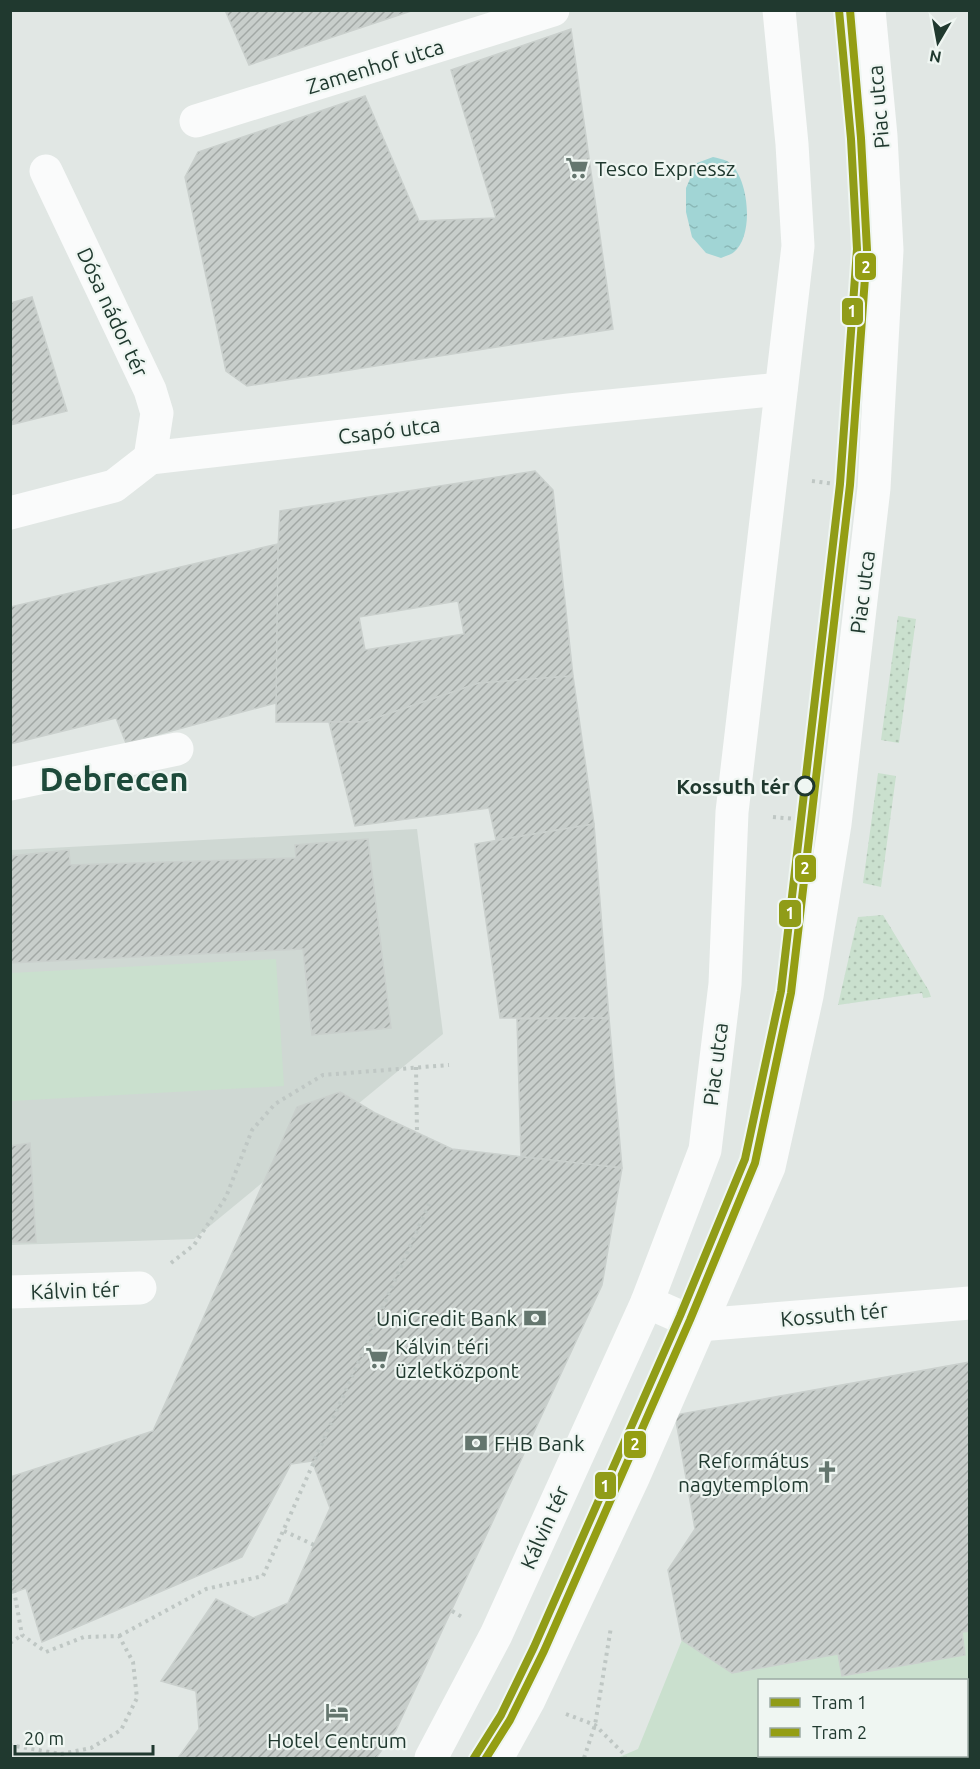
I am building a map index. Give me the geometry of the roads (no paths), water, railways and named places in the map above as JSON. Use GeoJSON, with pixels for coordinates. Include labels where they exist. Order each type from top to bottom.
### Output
{"type":"FeatureCollection","features":[{"type":"Feature","properties":{"kind":"street","name":"Zamenhof utca"},"geometry":{"type":"LineString","coordinates":[[196,121],[553,10]]}},
{"type":"Feature","properties":{"kind":"street","name":"Piac utca"},"geometry":{"type":"LineString","coordinates":[[705,1150],[725,984],[732,812],[798,246],[792,144],[779,10]]}},
{"type":"Feature","properties":{"kind":"street","name":"Piac utca"},"geometry":{"type":"LineString","coordinates":[[699,1325],[769,1167],[807,996],[835,824],[874,489],[887,250],[881,136],[869,10]]}},
{"type":"Feature","properties":{"kind":"street","name":"Dósa nádor tér"},"geometry":{"type":"LineString","coordinates":[[46,171],[150,390],[157,412],[150,458]]}},
{"type":"Feature","properties":{"kind":"street","name":"Csapó utca"},"geometry":{"type":"LineString","coordinates":[[150,458],[569,410],[781,389]]}},
{"type":"Feature","properties":{"kind":"street"},"geometry":{"type":"LineString","coordinates":[[10,513],[114,486],[150,458]]}},
{"type":"Feature","properties":{"kind":"street"},"geometry":{"type":"LineString","coordinates":[[10,784],[177,749]]}},
{"type":"Feature","properties":{"kind":"street","name":"Kálvin tér"},"geometry":{"type":"LineString","coordinates":[[440,1755],[647,1302],[705,1150]]}},
{"type":"Feature","properties":{"kind":"street","name":"Kálvin tér"},"geometry":{"type":"LineString","coordinates":[[10,1292],[140,1288]]}},
{"type":"Feature","properties":{"kind":"street"},"geometry":{"type":"LineString","coordinates":[[497,1758],[529,1700],[634,1476],[699,1325],[647,1302]]}},
{"type":"Feature","properties":{"kind":"street","name":"Kossuth tér"},"geometry":{"type":"LineString","coordinates":[[699,1325],[969,1303]]}},
{"type":"Feature","properties":{"kind":"water"},"geometry":{"type":"Polygon","coordinates":[[[713,157],[727,161],[734,168],[740,178],[747,205],[745,233],[741,244],[733,253],[721,258],[706,253],[692,237],[686,212],[686,188],[697,163],[713,157]]]}},
{"type":"Feature","properties":{"kind":"tram line","name":"1"},"geometry":{"type":"LineString","coordinates":[[474,1758],[501,1715],[534,1647],[680,1316],[745,1159],[781,991],[840,484],[857,249],[851,139],[839,10]]}},
{"type":"Feature","properties":{"kind":"tram line","name":"2"},"geometry":{"type":"LineString","coordinates":[[486,1758],[510,1720],[544,1651],[690,1320],[755,1163],[791,993],[850,485],[867,250],[861,138],[850,10]]}},
{"type":"Feature","properties":{"kind":"place","name":"Tesco Expressz"},"geometry":{"type":"Point","coordinates":[577,168]}},
{"type":"Feature","properties":{"kind":"place","name":"Kossuth tér"},"geometry":{"type":"Point","coordinates":[805,786]}},
{"type":"Feature","properties":{"kind":"place","name":"UniCredit Bank"},"geometry":{"type":"Point","coordinates":[535,1318]}},
{"type":"Feature","properties":{"kind":"place","name":"Kálvin téri üzletközpont"},"geometry":{"type":"Point","coordinates":[377,1358]}},
{"type":"Feature","properties":{"kind":"place","name":"FHB Bank"},"geometry":{"type":"Point","coordinates":[476,1443]}},
{"type":"Feature","properties":{"kind":"place","name":"Református nagytemplom"},"geometry":{"type":"Point","coordinates":[827,1472]}},
{"type":"Feature","properties":{"kind":"place","name":"Hotel Centrum"},"geometry":{"type":"Point","coordinates":[337,1712]}},
{"type":"Feature","properties":{"kind":"district","name":"Debrecen"},"geometry":{"type":"Point","coordinates":[114,778]}}]}
